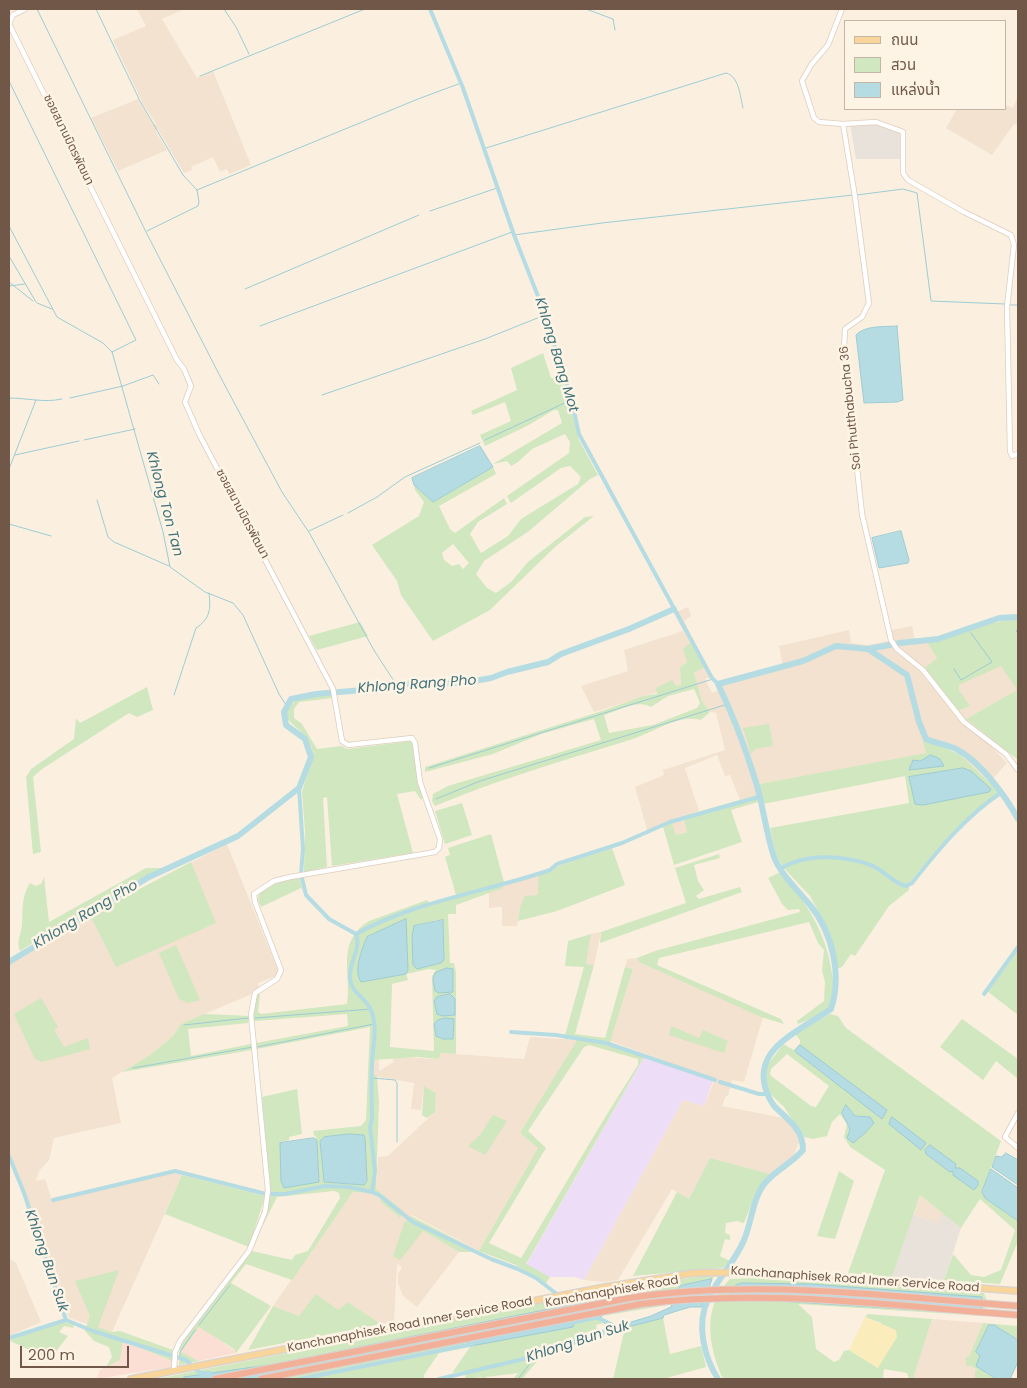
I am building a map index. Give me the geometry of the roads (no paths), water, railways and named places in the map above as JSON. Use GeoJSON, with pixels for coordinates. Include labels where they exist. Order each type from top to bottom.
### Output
{"type":"FeatureCollection","features":[{"type":"Feature","properties":{"kind":"highway","name":"Kanchanaphisek Road"},"geometry":{"type":"LineString","coordinates":[[215,1379],[629,1298],[718,1288],[771,1288],[1018,1306]]}},
{"type":"Feature","properties":{"kind":"highway","name":"Kanchanaphisek Road"},"geometry":{"type":"LineString","coordinates":[[261,1379],[631,1306],[673,1300],[722,1296],[773,1297],[1018,1315]]}},
{"type":"Feature","properties":{"kind":"main road","name":"Kanchanaphisek Road Inner Service Road"},"geometry":{"type":"LineString","coordinates":[[131,1379],[550,1297],[694,1273],[758,1272],[1018,1291]]}},
{"type":"Feature","properties":{"kind":"street","name":"ซอยสมานมิตรพัฒนา"},"geometry":{"type":"LineString","coordinates":[[25,9],[11,17],[9,24],[154,315],[177,360],[184,369],[191,386],[184,399],[199,434],[333,689],[343,743],[358,745],[408,737],[414,740],[422,788],[440,844],[438,850],[427,854],[296,876],[274,881],[255,892],[253,896],[281,970],[279,976],[258,990],[254,997],[252,1015],[268,1190],[267,1198],[259,1230],[249,1251],[180,1341],[175,1352],[174,1371]]}},
{"type":"Feature","properties":{"kind":"street"},"geometry":{"type":"LineString","coordinates":[[842,9],[828,45],[811,65],[802,80],[814,118],[820,122],[843,124],[876,122],[903,132],[903,173],[908,180],[1011,235],[1014,246],[1007,304],[1010,451],[1012,456],[1018,454]]}},
{"type":"Feature","properties":{"kind":"street","name":"Soi Phutthabucha 36"},"geometry":{"type":"LineString","coordinates":[[843,124],[855,194],[869,303],[862,317],[845,329],[844,348],[861,508],[891,640],[894,646],[923,670],[959,717],[1006,754],[1018,770]]}},
{"type":"Feature","properties":{"kind":"street"},"geometry":{"type":"LineString","coordinates":[[1018,1113],[1005,1137],[1018,1148]]}},
{"type":"Feature","properties":{"kind":"water"},"geometry":{"type":"Polygon","coordinates":[[[897,326],[903,400],[897,402],[864,403],[856,335],[870,328],[897,326]]]}},
{"type":"Feature","properties":{"kind":"water"},"geometry":{"type":"Polygon","coordinates":[[[480,446],[493,467],[433,502],[414,485],[412,478],[480,446]]]}},
{"type":"Feature","properties":{"kind":"water"},"geometry":{"type":"Polygon","coordinates":[[[901,531],[909,560],[908,563],[879,568],[872,538],[901,531]]]}},
{"type":"Feature","properties":{"kind":"water"},"geometry":{"type":"Polygon","coordinates":[[[931,755],[940,759],[944,766],[909,770],[913,760],[920,761],[931,755]]]}},
{"type":"Feature","properties":{"kind":"water"},"geometry":{"type":"Polygon","coordinates":[[[963,768],[971,771],[991,789],[989,792],[923,805],[915,804],[909,777],[963,768]]]}},
{"type":"Feature","properties":{"kind":"water"},"geometry":{"type":"Polygon","coordinates":[[[406,919],[408,970],[406,974],[361,982],[358,966],[367,937],[406,919]]]}},
{"type":"Feature","properties":{"kind":"water"},"geometry":{"type":"Polygon","coordinates":[[[443,920],[444,960],[441,963],[417,969],[413,965],[412,936],[414,926],[443,920]]]}},
{"type":"Feature","properties":{"kind":"water"},"geometry":{"type":"Polygon","coordinates":[[[447,968],[453,969],[453,992],[439,993],[435,991],[433,980],[435,973],[447,968]]]}},
{"type":"Feature","properties":{"kind":"water"},"geometry":{"type":"Polygon","coordinates":[[[450,994],[455,999],[455,1015],[442,1016],[437,1014],[434,1001],[437,997],[450,994]]]}},
{"type":"Feature","properties":{"kind":"water"},"geometry":{"type":"Polygon","coordinates":[[[445,1018],[454,1019],[453,1039],[443,1039],[436,1036],[434,1024],[438,1020],[445,1018]]]}},
{"type":"Feature","properties":{"kind":"water"},"geometry":{"type":"Polygon","coordinates":[[[800,1045],[887,1110],[882,1119],[797,1053],[795,1051],[800,1045]]]}},
{"type":"Feature","properties":{"kind":"water"},"geometry":{"type":"Polygon","coordinates":[[[846,1105],[855,1116],[870,1117],[874,1123],[853,1143],[847,1138],[850,1129],[842,1113],[846,1105]]]}},
{"type":"Feature","properties":{"kind":"water"},"geometry":{"type":"Polygon","coordinates":[[[892,1117],[926,1143],[921,1150],[889,1124],[892,1117]]]}},
{"type":"Feature","properties":{"kind":"water"},"geometry":{"type":"Polygon","coordinates":[[[349,1134],[364,1135],[367,1181],[364,1185],[324,1182],[320,1141],[324,1137],[349,1134]]]}},
{"type":"Feature","properties":{"kind":"water"},"geometry":{"type":"Polygon","coordinates":[[[314,1138],[317,1141],[319,1182],[284,1188],[281,1181],[280,1143],[314,1138]]]}},
{"type":"Feature","properties":{"kind":"water"},"geometry":{"type":"Polygon","coordinates":[[[930,1145],[956,1164],[955,1168],[960,1168],[978,1181],[978,1185],[974,1190],[953,1175],[953,1171],[950,1172],[926,1154],[925,1150],[930,1145]]]}},
{"type":"Feature","properties":{"kind":"water"},"geometry":{"type":"Polygon","coordinates":[[[1006,1153],[1018,1160],[1018,1185],[992,1167],[996,1156],[1001,1157],[1006,1153]]]}},
{"type":"Feature","properties":{"kind":"water"},"geometry":{"type":"Polygon","coordinates":[[[991,1169],[1018,1188],[1018,1221],[985,1198],[982,1192],[991,1169]]]}},
{"type":"Feature","properties":{"kind":"water"},"geometry":{"type":"Polygon","coordinates":[[[712,1279],[702,1307],[690,1307],[664,1315],[663,1318],[628,1327],[613,1334],[612,1332],[529,1360],[527,1357],[611,1328],[604,1323],[603,1319],[618,1326],[651,1316],[671,1307],[680,1286],[712,1279]]]}},
{"type":"Feature","properties":{"kind":"water"},"geometry":{"type":"Polygon","coordinates":[[[742,1283],[811,1284],[982,1297],[981,1314],[732,1298],[731,1292],[736,1285],[742,1283]]]}},
{"type":"Feature","properties":{"kind":"water"},"geometry":{"type":"Polygon","coordinates":[[[595,1300],[600,1302],[603,1308],[602,1316],[575,1322],[573,1327],[471,1346],[467,1342],[273,1379],[183,1379],[184,1377],[275,1364],[595,1300]]]}},
{"type":"Feature","properties":{"kind":"water"},"geometry":{"type":"Polygon","coordinates":[[[989,1325],[994,1325],[1018,1340],[1018,1362],[1010,1379],[996,1379],[976,1366],[980,1356],[976,1352],[989,1325]]]}},
{"type":"Feature","properties":{"kind":"waterway"},"geometry":{"type":"LineString","coordinates":[[37,9],[146,232],[222,380],[282,492],[310,534],[375,652],[396,684]]}},
{"type":"Feature","properties":{"kind":"waterway"},"geometry":{"type":"LineString","coordinates":[[96,9],[140,101],[183,175],[197,190],[198,206],[147,231]]}},
{"type":"Feature","properties":{"kind":"waterway"},"geometry":{"type":"LineString","coordinates":[[224,9],[236,27],[249,54]]}},
{"type":"Feature","properties":{"kind":"waterway"},"geometry":{"type":"LineString","coordinates":[[200,76],[365,9]]}},
{"type":"Feature","properties":{"kind":"waterway","name":"Khlong Bang Mot"},"geometry":{"type":"LineString","coordinates":[[430,9],[463,88],[514,235],[543,309],[571,398],[579,434],[712,678],[718,684]]}},
{"type":"Feature","properties":{"kind":"waterway"},"geometry":{"type":"LineString","coordinates":[[586,9],[613,19],[615,30]]}},
{"type":"Feature","properties":{"kind":"waterway"},"geometry":{"type":"LineString","coordinates":[[483,149],[726,73],[734,78],[736,82],[743,108]]}},
{"type":"Feature","properties":{"kind":"waterway","name":"Khlong Ton Tan"},"geometry":{"type":"LineString","coordinates":[[9,81],[136,340],[112,352],[163,532],[170,567],[205,592],[233,603],[243,615],[279,694],[286,705]]}},
{"type":"Feature","properties":{"kind":"waterway"},"geometry":{"type":"LineString","coordinates":[[197,190],[461,83]]}},
{"type":"Feature","properties":{"kind":"waterway"},"geometry":{"type":"LineString","coordinates":[[430,211],[497,188]]}},
{"type":"Feature","properties":{"kind":"waterway"},"geometry":{"type":"LineString","coordinates":[[857,195],[903,189],[917,193],[931,301],[1005,304]]}},
{"type":"Feature","properties":{"kind":"waterway"},"geometry":{"type":"LineString","coordinates":[[514,235],[602,223],[853,195]]}},
{"type":"Feature","properties":{"kind":"waterway"},"geometry":{"type":"LineString","coordinates":[[245,289],[419,215]]}},
{"type":"Feature","properties":{"kind":"waterway","name":"Khlong Ton Tan"},"geometry":{"type":"LineString","coordinates":[[9,226],[57,317],[103,343],[112,352]]}},
{"type":"Feature","properties":{"kind":"waterway"},"geometry":{"type":"LineString","coordinates":[[260,326],[512,232]]}},
{"type":"Feature","properties":{"kind":"waterway"},"geometry":{"type":"LineString","coordinates":[[9,256],[36,302]]}},
{"type":"Feature","properties":{"kind":"waterway"},"geometry":{"type":"LineString","coordinates":[[9,282],[33,301]]}},
{"type":"Feature","properties":{"kind":"waterway"},"geometry":{"type":"LineString","coordinates":[[9,286],[25,284]]}},
{"type":"Feature","properties":{"kind":"waterway"},"geometry":{"type":"LineString","coordinates":[[37,303],[52,309]]}},
{"type":"Feature","properties":{"kind":"waterway"},"geometry":{"type":"LineString","coordinates":[[1009,305],[1018,305]]}},
{"type":"Feature","properties":{"kind":"waterway"},"geometry":{"type":"LineString","coordinates":[[322,395],[485,339],[545,315]]}},
{"type":"Feature","properties":{"kind":"waterway"},"geometry":{"type":"LineString","coordinates":[[70,398],[123,386],[153,375],[159,384]]}},
{"type":"Feature","properties":{"kind":"waterway"},"geometry":{"type":"LineString","coordinates":[[9,398],[62,399]]}},
{"type":"Feature","properties":{"kind":"waterway"},"geometry":{"type":"LineString","coordinates":[[9,469],[36,400]]}},
{"type":"Feature","properties":{"kind":"waterway"},"geometry":{"type":"LineString","coordinates":[[485,440],[571,400]]}},
{"type":"Feature","properties":{"kind":"waterway"},"geometry":{"type":"LineString","coordinates":[[84,440],[135,429]]}},
{"type":"Feature","properties":{"kind":"waterway"},"geometry":{"type":"LineString","coordinates":[[15,455],[79,441]]}},
{"type":"Feature","properties":{"kind":"waterway"},"geometry":{"type":"LineString","coordinates":[[348,513],[377,497],[405,477],[480,443]]}},
{"type":"Feature","properties":{"kind":"waterway"},"geometry":{"type":"LineString","coordinates":[[97,500],[108,537],[114,542],[169,566]]}},
{"type":"Feature","properties":{"kind":"waterway"},"geometry":{"type":"LineString","coordinates":[[309,531],[343,515]]}},
{"type":"Feature","properties":{"kind":"waterway"},"geometry":{"type":"LineString","coordinates":[[9,524],[51,536]]}},
{"type":"Feature","properties":{"kind":"waterway"},"geometry":{"type":"LineString","coordinates":[[174,695],[196,628],[207,617],[210,604],[209,593]]}},
{"type":"Feature","properties":{"kind":"waterway","name":"Khlong Rang Pho"},"geometry":{"type":"LineString","coordinates":[[9,962],[149,877],[238,836],[299,788],[311,757],[305,739],[286,725],[284,712],[291,699],[316,694],[363,690],[388,684],[463,683],[491,678],[548,662],[561,654],[629,629],[674,609]]}},
{"type":"Feature","properties":{"kind":"waterway"},"geometry":{"type":"LineString","coordinates":[[718,1379],[709,1361],[703,1340],[704,1309],[708,1299],[740,1248],[747,1233],[757,1196],[761,1189],[769,1178],[803,1150],[798,1131],[775,1107],[768,1095],[765,1087],[764,1073],[767,1060],[774,1049],[784,1040],[831,1009],[836,983],[833,955],[825,928],[810,905],[781,870],[774,857],[760,796],[750,764],[733,717],[718,684],[803,661],[836,646],[868,649],[938,639],[999,618],[1018,617]]}},
{"type":"Feature","properties":{"kind":"waterway"},"geometry":{"type":"LineString","coordinates":[[1018,629],[1016,631],[1018,633]]}},
{"type":"Feature","properties":{"kind":"waterway"},"geometry":{"type":"LineString","coordinates":[[954,669],[961,680],[992,662],[971,633]]}},
{"type":"Feature","properties":{"kind":"waterway"},"geometry":{"type":"LineString","coordinates":[[868,649],[907,675],[919,722],[926,739],[965,754],[983,770],[999,789],[1018,819]]}},
{"type":"Feature","properties":{"kind":"waterway"},"geometry":{"type":"LineString","coordinates":[[429,768],[713,679]]}},
{"type":"Feature","properties":{"kind":"waterway"},"geometry":{"type":"LineString","coordinates":[[436,799],[480,781],[728,704]]}},
{"type":"Feature","properties":{"kind":"waterway"},"geometry":{"type":"LineString","coordinates":[[299,788],[303,849],[301,874],[306,895],[329,919],[356,934],[357,945],[350,973],[351,984],[370,1008],[374,1019],[372,1119],[370,1127],[375,1171],[372,1192],[379,1195],[413,1222],[536,1278],[566,1301],[577,1303],[581,1307]]}},
{"type":"Feature","properties":{"kind":"waterway"},"geometry":{"type":"LineString","coordinates":[[780,869],[801,860],[812,858],[848,859],[875,867],[906,886],[912,883],[965,822],[1002,792]]}},
{"type":"Feature","properties":{"kind":"waterway"},"geometry":{"type":"LineString","coordinates":[[356,934],[402,913],[526,878],[550,870],[557,864],[622,843],[670,822],[759,797]]}},
{"type":"Feature","properties":{"kind":"waterway"},"geometry":{"type":"LineString","coordinates":[[984,994],[1018,947]]}},
{"type":"Feature","properties":{"kind":"waterway"},"geometry":{"type":"LineString","coordinates":[[255,1018],[371,1009]]}},
{"type":"Feature","properties":{"kind":"waterway"},"geometry":{"type":"LineString","coordinates":[[184,1025],[248,1018]]}},
{"type":"Feature","properties":{"kind":"waterway"},"geometry":{"type":"LineString","coordinates":[[257,1047],[374,1024]]}},
{"type":"Feature","properties":{"kind":"waterway"},"geometry":{"type":"LineString","coordinates":[[511,1032],[556,1035],[606,1043],[715,1080]]}},
{"type":"Feature","properties":{"kind":"waterway"},"geometry":{"type":"LineString","coordinates":[[133,1068],[253,1047]]}},
{"type":"Feature","properties":{"kind":"waterway"},"geometry":{"type":"LineString","coordinates":[[372,1078],[395,1080],[397,1083],[397,1142]]}},
{"type":"Feature","properties":{"kind":"waterway"},"geometry":{"type":"LineString","coordinates":[[720,1082],[759,1094],[767,1094]]}},
{"type":"Feature","properties":{"kind":"waterway","name":"Khlong Bun Suk"},"geometry":{"type":"LineString","coordinates":[[9,1156],[24,1193],[66,1320],[93,1331],[186,1360],[200,1373],[210,1373]]}},
{"type":"Feature","properties":{"kind":"waterway"},"geometry":{"type":"LineString","coordinates":[[53,1200],[175,1171],[266,1194],[285,1194],[325,1186],[349,1187],[372,1192]]}},
{"type":"Feature","properties":{"kind":"waterway"},"geometry":{"type":"LineString","coordinates":[[199,1325],[230,1285]]}},
{"type":"Feature","properties":{"kind":"waterway"},"geometry":{"type":"LineString","coordinates":[[591,1315],[607,1322]]}},
{"type":"Feature","properties":{"kind":"waterway"},"geometry":{"type":"LineString","coordinates":[[570,1323],[595,1318]]}},
{"type":"Feature","properties":{"kind":"waterway"},"geometry":{"type":"LineString","coordinates":[[9,1338],[66,1320]]}},
{"type":"Feature","properties":{"kind":"waterway"},"geometry":{"type":"LineString","coordinates":[[180,1358],[180,1352],[195,1330]]}},
{"type":"Feature","properties":{"kind":"waterway"},"geometry":{"type":"LineString","coordinates":[[300,1379],[473,1344]]}},
{"type":"Feature","properties":{"kind":"waterway","name":"Khlong Bun Suk"},"geometry":{"type":"LineString","coordinates":[[439,1379],[532,1357]]}},
{"type":"Feature","properties":{"kind":"waterway"},"geometry":{"type":"LineString","coordinates":[[518,1379],[535,1357]]}}]}
